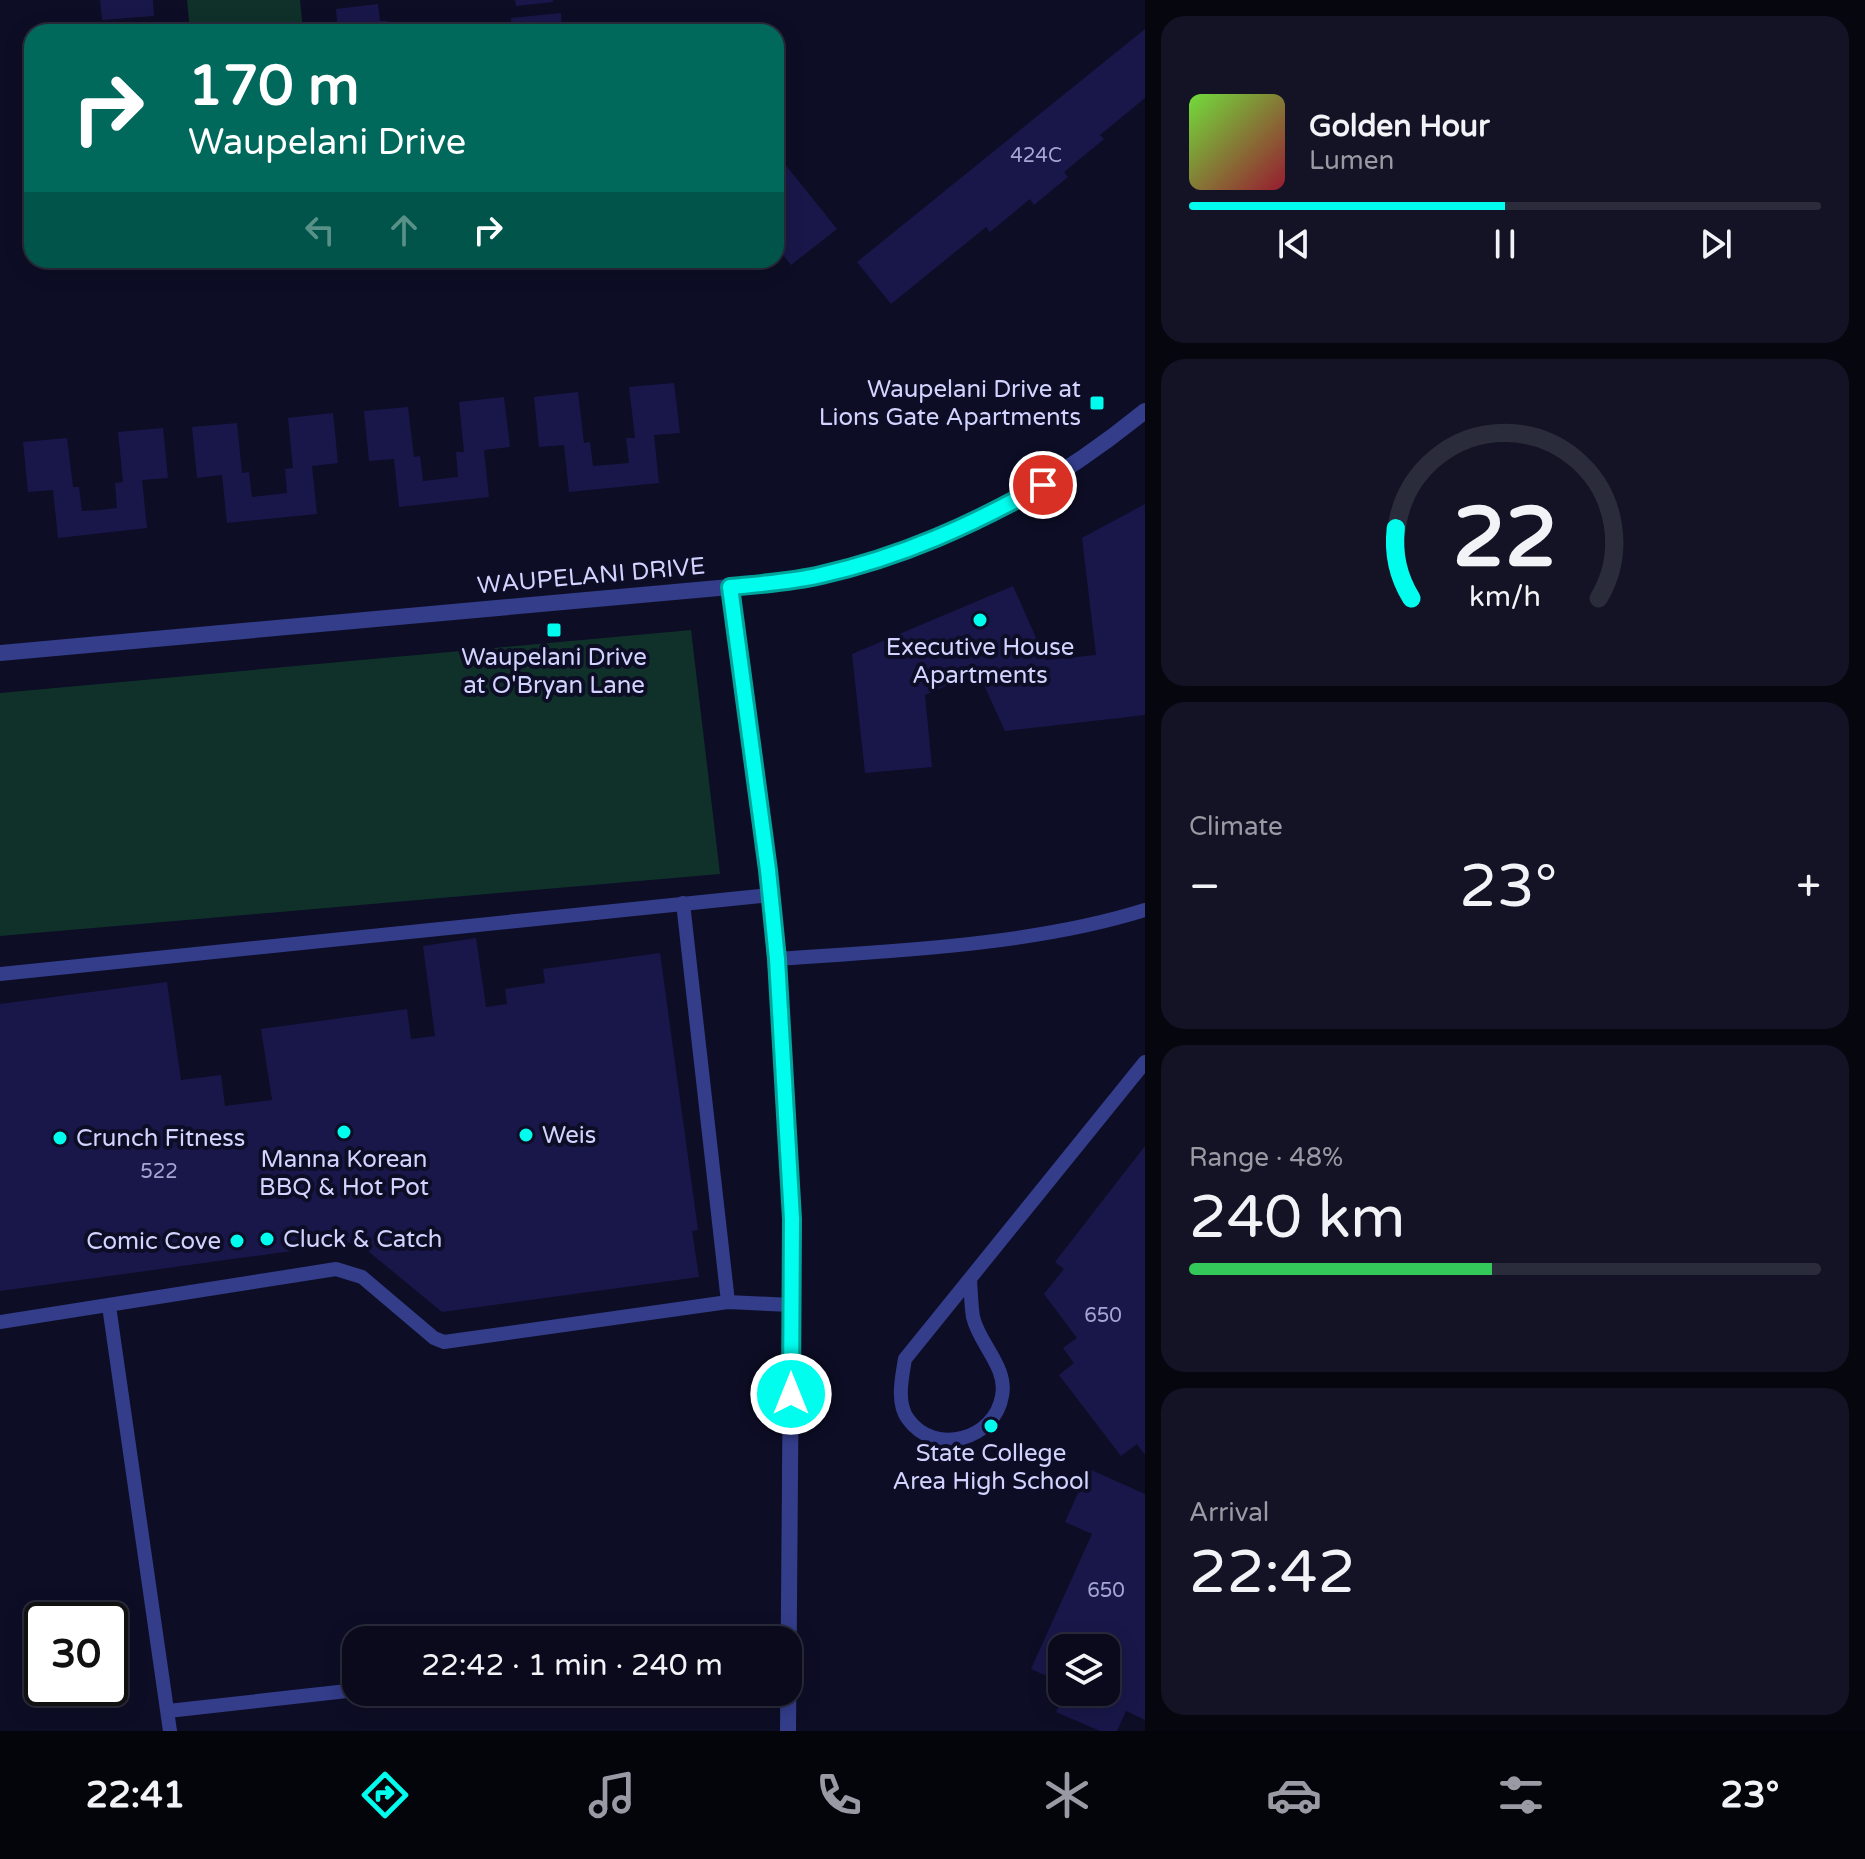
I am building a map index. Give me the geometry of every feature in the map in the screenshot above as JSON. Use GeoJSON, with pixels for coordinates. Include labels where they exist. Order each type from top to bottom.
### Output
{"type":"FeatureCollection","features":[{"type":"Feature","properties":{"kind":"street","name":"WAUPELANI DRIVE"},"geometry":{"type":"LineString","coordinates":[[0,653],[730,587],[818,576],[879,560],[938,539],[1043,485],[1145,411]]}},
{"type":"Feature","properties":{"kind":"street"},"geometry":{"type":"LineString","coordinates":[[730,587],[777,959],[790,1188],[788,1731]]}},
{"type":"Feature","properties":{"kind":"lane"},"geometry":{"type":"LineString","coordinates":[[0,974],[770,895]]}},
{"type":"Feature","properties":{"kind":"lane"},"geometry":{"type":"LineString","coordinates":[[683,903],[728,1302]]}},
{"type":"Feature","properties":{"kind":"lane"},"geometry":{"type":"LineString","coordinates":[[777,959],[979,942],[1104,923],[1145,910]]}},
{"type":"Feature","properties":{"kind":"lane"},"geometry":{"type":"LineString","coordinates":[[970,1280],[973,1318],[1001,1373],[1003,1395],[996,1415],[977,1434],[955,1442],[926,1434],[907,1419],[900,1390],[905,1359],[1145,1062]]}},
{"type":"Feature","properties":{"kind":"lane"},"geometry":{"type":"LineString","coordinates":[[0,1322],[336,1269],[362,1277],[434,1338],[457,1342],[728,1302],[791,1305]]}},
{"type":"Feature","properties":{"kind":"lane"},"geometry":{"type":"LineString","coordinates":[[109,1306],[170,1731]]}},
{"type":"Feature","properties":{"kind":"lane"},"geometry":{"type":"LineString","coordinates":[[168,1711],[342,1692]]}},
{"type":"Feature","properties":{"kind":"green space"},"geometry":{"type":"Polygon","coordinates":[[[187,0],[300,0],[302,24],[189,24],[187,0]]]}},
{"type":"Feature","properties":{"kind":"green space"},"geometry":{"type":"Polygon","coordinates":[[[691,630],[720,874],[0,936],[0,693],[691,630]]]}},
{"type":"Feature","properties":{"kind":"building"},"geometry":{"type":"Polygon","coordinates":[[[100,0],[153,0],[154,16],[102,20],[100,0]]]}},
{"type":"Feature","properties":{"kind":"building"},"geometry":{"type":"Polygon","coordinates":[[[515,0],[553,0],[553,2],[516,6],[515,0]]]}},
{"type":"Feature","properties":{"kind":"building"},"geometry":{"type":"Polygon","coordinates":[[[378,4],[380,21],[387,21],[387,24],[337,24],[336,9],[378,4]]]}},
{"type":"Feature","properties":{"kind":"building"},"geometry":{"type":"Polygon","coordinates":[[[561,13],[562,24],[511,24],[511,18],[561,13]]]}},
{"type":"Feature","properties":{"kind":"building"},"geometry":{"type":"Polygon","coordinates":[[[1145,29],[1145,98],[1100,135],[1104,139],[1064,172],[1068,177],[1034,205],[1030,199],[990,232],[986,227],[891,304],[857,262],[1145,29]]]}},
{"type":"Feature","properties":{"kind":"building"},"geometry":{"type":"Polygon","coordinates":[[[784,163],[837,229],[791,265],[784,256],[784,163]]]}},
{"type":"Feature","properties":{"kind":"building"},"geometry":{"type":"Polygon","coordinates":[[[674,383],[680,433],[654,435],[659,483],[569,492],[564,445],[539,447],[534,397],[578,392],[584,443],[590,442],[593,466],[629,463],[626,438],[635,438],[629,387],[674,383]]]}},
{"type":"Feature","properties":{"kind":"building"},"geometry":{"type":"Polygon","coordinates":[[[1101,395],[1105,402],[1091,412],[1087,406],[1101,395]]]}},
{"type":"Feature","properties":{"kind":"building"},"geometry":{"type":"Polygon","coordinates":[[[504,397],[510,447],[484,450],[489,497],[399,507],[394,459],[369,461],[364,411],[408,407],[414,457],[420,456],[423,481],[458,477],[456,452],[464,452],[459,402],[504,397]]]}},
{"type":"Feature","properties":{"kind":"building"},"geometry":{"type":"Polygon","coordinates":[[[333,413],[338,463],[312,466],[317,514],[227,523],[222,475],[197,478],[192,427],[237,423],[242,473],[249,472],[252,497],[287,493],[285,469],[293,468],[288,418],[333,413]]]}},
{"type":"Feature","properties":{"kind":"building"},"geometry":{"type":"Polygon","coordinates":[[[163,428],[168,478],[142,480],[147,528],[58,538],[53,490],[28,492],[23,442],[67,438],[73,487],[79,487],[82,511],[100,510],[117,508],[115,483],[123,482],[118,432],[163,428]]]}},
{"type":"Feature","properties":{"kind":"building","name":"Executive House Apartments"},"geometry":{"type":"Polygon","coordinates":[[[1145,504],[1145,715],[1005,731],[978,672],[925,695],[932,767],[865,773],[852,654],[1013,586],[1046,660],[1096,655],[1082,538],[1145,504]]]}},
{"type":"Feature","properties":{"kind":"building"},"geometry":{"type":"Polygon","coordinates":[[[476,938],[486,1007],[507,1004],[505,989],[545,983],[543,969],[660,953],[698,1230],[692,1231],[699,1277],[442,1312],[357,1242],[0,1291],[0,1004],[167,982],[181,1080],[221,1075],[225,1106],[272,1100],[261,1029],[407,1009],[411,1039],[435,1036],[423,946],[476,938]]]}},
{"type":"Feature","properties":{"kind":"building","name":"State College Area High School"},"geometry":{"type":"Polygon","coordinates":[[[1145,1146],[1145,1455],[1137,1444],[1121,1456],[1059,1375],[1074,1363],[1063,1348],[1077,1338],[1044,1294],[1064,1269],[1055,1262],[1145,1146]]]}},
{"type":"Feature","properties":{"kind":"building","name":"State College Area High School"},"geometry":{"type":"Polygon","coordinates":[[[1089,1469],[1145,1494],[1145,1720],[1126,1711],[1117,1731],[1100,1731],[1056,1712],[1059,1706],[1120,1706],[1120,1634],[1048,1634],[1048,1677],[1031,1669],[1092,1534],[1065,1522],[1089,1469]]]}},
{"type":"Feature","properties":{"kind":"place","name":"Waupelani Drive at Lions Gate Apartments"},"geometry":{"type":"Point","coordinates":[1097,403]}},
{"type":"Feature","properties":{"kind":"place","name":"Executive House Apartments"},"geometry":{"type":"Point","coordinates":[980,620]}},
{"type":"Feature","properties":{"kind":"place","name":"Waupelani Drive at O'Bryan Lane"},"geometry":{"type":"Point","coordinates":[554,630]}},
{"type":"Feature","properties":{"kind":"place","name":"Manna Korean BBQ & Hot Pot"},"geometry":{"type":"Point","coordinates":[344,1132]}},
{"type":"Feature","properties":{"kind":"place","name":"Weis"},"geometry":{"type":"Point","coordinates":[526,1135]}},
{"type":"Feature","properties":{"kind":"place","name":"Crunch Fitness"},"geometry":{"type":"Point","coordinates":[60,1138]}},
{"type":"Feature","properties":{"kind":"place","name":"Cluck & Catch"},"geometry":{"type":"Point","coordinates":[267,1239]}},
{"type":"Feature","properties":{"kind":"place","name":"Comic Cove"},"geometry":{"type":"Point","coordinates":[237,1241]}},
{"type":"Feature","properties":{"kind":"place","name":"State College Area High School"},"geometry":{"type":"Point","coordinates":[991,1426]}},
{"type":"Feature","properties":{"kind":"route"},"geometry":{"type":"LineString","coordinates":[[791,1394],[792,1219],[777,959],[730,587],[818,576],[879,560],[938,539],[1043,485]]}}]}
